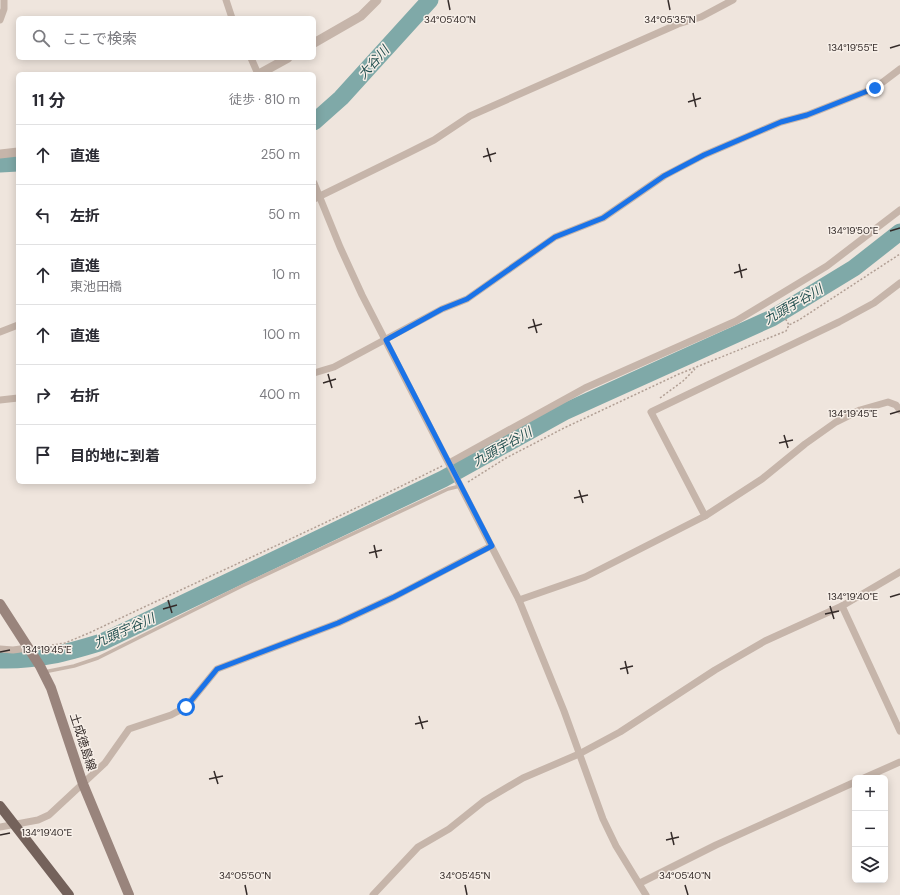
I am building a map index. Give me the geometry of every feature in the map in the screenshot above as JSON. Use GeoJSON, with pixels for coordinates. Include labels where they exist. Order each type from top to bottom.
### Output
{"type":"FeatureCollection","features":[{"type":"Feature","properties":{"kind":"main road","name":"土成徳島線"},"geometry":{"type":"LineString","coordinates":[[0,604],[42,669],[51,688],[83,784],[130,895]]}},
{"type":"Feature","properties":{"kind":"main road"},"geometry":{"type":"LineString","coordinates":[[0,806],[69,895]]}},
{"type":"Feature","properties":{"kind":"street"},"geometry":{"type":"LineString","coordinates":[[0,20],[4,9],[4,0]]}},
{"type":"Feature","properties":{"kind":"street"},"geometry":{"type":"LineString","coordinates":[[226,0],[231,16]]}},
{"type":"Feature","properties":{"kind":"street"},"geometry":{"type":"LineString","coordinates":[[316,42],[360,16],[377,0]]}},
{"type":"Feature","properties":{"kind":"street"},"geometry":{"type":"LineString","coordinates":[[646,895],[616,846],[519,600],[359,289],[317,198],[408,154],[434,140],[470,116],[678,24],[701,17],[734,0]]}},
{"type":"Feature","properties":{"kind":"street"},"geometry":{"type":"LineString","coordinates":[[252,60],[261,72]]}},
{"type":"Feature","properties":{"kind":"street"},"geometry":{"type":"LineString","coordinates":[[264,72],[285,60]]}},
{"type":"Feature","properties":{"kind":"street"},"geometry":{"type":"LineString","coordinates":[[316,372],[334,367],[442,309],[467,299],[555,237],[603,218],[664,176],[704,155],[781,122],[807,115],[875,88],[900,69]]}},
{"type":"Feature","properties":{"kind":"street"},"geometry":{"type":"LineString","coordinates":[[0,154],[16,152]]}},
{"type":"Feature","properties":{"kind":"street"},"geometry":{"type":"LineString","coordinates":[[450,464],[585,388],[736,321],[827,266],[900,210]]}},
{"type":"Feature","properties":{"kind":"street"},"geometry":{"type":"LineString","coordinates":[[705,516],[651,412],[839,322],[874,303],[900,283]]}},
{"type":"Feature","properties":{"kind":"street"},"geometry":{"type":"LineString","coordinates":[[0,332],[16,326]]}},
{"type":"Feature","properties":{"kind":"street"},"geometry":{"type":"LineString","coordinates":[[0,400],[16,398]]}},
{"type":"Feature","properties":{"kind":"street"},"geometry":{"type":"LineString","coordinates":[[519,600],[585,577],[705,516],[762,479],[805,444],[836,422],[860,410],[888,402],[896,405],[900,410]]}},
{"type":"Feature","properties":{"kind":"street"},"geometry":{"type":"LineString","coordinates":[[0,827],[38,820],[49,814],[83,784],[114,753],[129,729],[186,707],[217,669],[338,623],[394,597],[492,546]]}},
{"type":"Feature","properties":{"kind":"street"},"geometry":{"type":"LineString","coordinates":[[373,895],[418,847],[449,829],[484,801],[523,778],[579,754],[620,732],[715,670],[765,641],[842,606],[900,572]]}},
{"type":"Feature","properties":{"kind":"street"},"geometry":{"type":"LineString","coordinates":[[842,606],[900,731]]}},
{"type":"Feature","properties":{"kind":"street"},"geometry":{"type":"LineString","coordinates":[[0,649],[29,649]]}},
{"type":"Feature","properties":{"kind":"street"},"geometry":{"type":"LineString","coordinates":[[871,775],[900,762]]}},
{"type":"Feature","properties":{"kind":"street"},"geometry":{"type":"LineString","coordinates":[[640,883],[716,845],[852,783]]}},
{"type":"Feature","properties":{"kind":"lane"},"geometry":{"type":"LineString","coordinates":[[42,669],[74,666],[98,658],[242,586],[460,485]]}},
{"type":"Feature","properties":{"kind":"path"},"geometry":{"type":"LineString","coordinates":[[788,325],[799,320],[900,254]]}},
{"type":"Feature","properties":{"kind":"path"},"geometry":{"type":"LineString","coordinates":[[460,485],[506,458],[564,428],[679,374],[786,331],[788,325],[777,302]]}},
{"type":"Feature","properties":{"kind":"path"},"geometry":{"type":"LineString","coordinates":[[651,412],[650,407],[666,392],[683,381],[696,368]]}},
{"type":"Feature","properties":{"kind":"path"},"geometry":{"type":"LineString","coordinates":[[29,649],[65,643],[89,634],[259,552],[356,509],[450,464]]}},
{"type":"Feature","properties":{"kind":"waterway","name":"大谷川"},"geometry":{"type":"LineString","coordinates":[[316,120],[341,98],[430,0]]}},
{"type":"Feature","properties":{"kind":"waterway","name":"大谷川"},"geometry":{"type":"LineString","coordinates":[[0,164],[16,163]]}},
{"type":"Feature","properties":{"kind":"waterway","name":"九頭宇谷川"},"geometry":{"type":"LineString","coordinates":[[0,660],[52,656],[102,642],[443,479],[564,412],[772,318],[854,268],[900,232]]}},
{"type":"Feature","properties":{"kind":"route"},"geometry":{"type":"LineString","coordinates":[[186,707],[217,669],[338,623],[394,597],[492,546],[386,340],[442,309],[467,299],[555,237],[603,218],[614,212],[664,176],[704,155],[781,122],[807,115],[875,88]]}}]}
